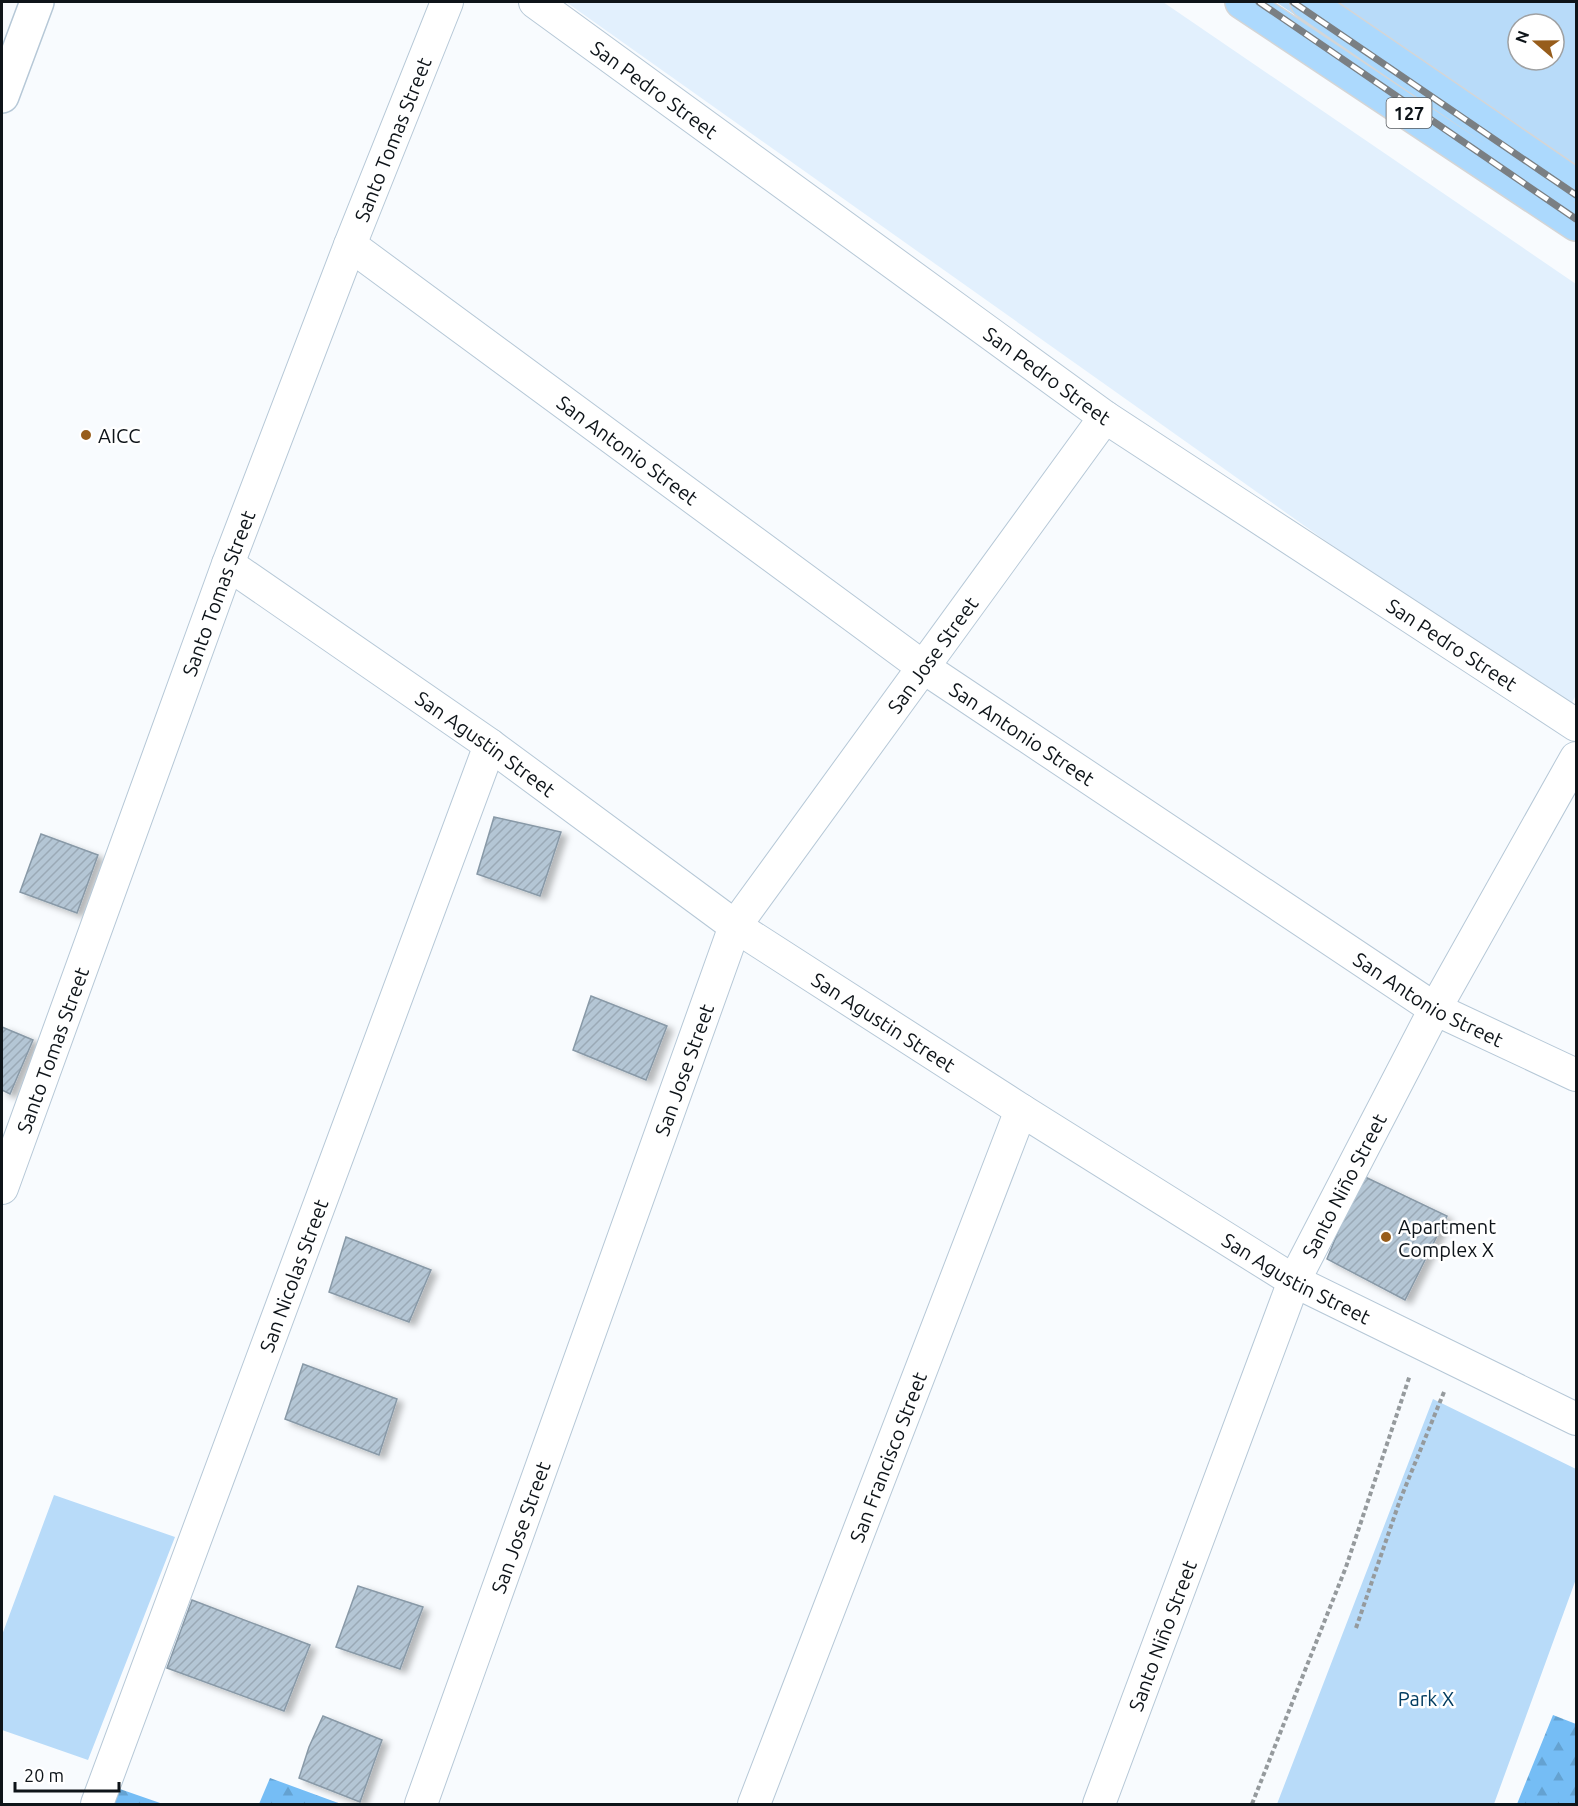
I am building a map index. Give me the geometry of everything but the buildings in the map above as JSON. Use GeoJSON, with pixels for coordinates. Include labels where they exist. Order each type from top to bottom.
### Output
{"type":"FeatureCollection","features":[{"type":"Feature","properties":{"kind":"main road","name":"127"},"geometry":{"type":"LineString","coordinates":[[1242,2],[1576,224]]}},
{"type":"Feature","properties":{"kind":"main road","name":"127"},"geometry":{"type":"LineString","coordinates":[[1306,2],[1576,186]]}},
{"type":"Feature","properties":{"kind":"street"},"geometry":{"type":"LineString","coordinates":[[2,96],[37,2]]}},
{"type":"Feature","properties":{"kind":"street","name":"Santo Tomas Street"},"geometry":{"type":"LineString","coordinates":[[2,1188],[228,564],[350,245],[447,2]]}},
{"type":"Feature","properties":{"kind":"street","name":"San Pedro Street"},"geometry":{"type":"LineString","coordinates":[[535,2],[1105,417],[1576,725]]}},
{"type":"Feature","properties":{"kind":"street","name":"San Antonio Street"},"geometry":{"type":"LineString","coordinates":[[350,245],[923,667],[1435,1009],[1576,1075]]}},
{"type":"Feature","properties":{"kind":"street","name":"San Jose Street"},"geometry":{"type":"LineString","coordinates":[[421,1804],[735,926],[1105,417]]}},
{"type":"Feature","properties":{"kind":"street","name":"San Agustin Street"},"geometry":{"type":"LineString","coordinates":[[228,564],[490,745],[735,926],[1021,1110],[1294,1281],[1576,1419]]}},
{"type":"Feature","properties":{"kind":"street","name":"San Nicolas Street"},"geometry":{"type":"LineString","coordinates":[[97,1804],[490,745]]}},
{"type":"Feature","properties":{"kind":"street","name":"Santo Niño Street"},"geometry":{"type":"LineString","coordinates":[[1099,1804],[1294,1281],[1435,1009],[1576,758]]}},
{"type":"Feature","properties":{"kind":"street","name":"San Francisco Street"},"geometry":{"type":"LineString","coordinates":[[754,1804],[1021,1110]]}},
{"type":"Feature","properties":{"kind":"path"},"geometry":{"type":"LineString","coordinates":[[1252,1804],[1346,1567],[1420,1343]]}},
{"type":"Feature","properties":{"kind":"path"},"geometry":{"type":"LineString","coordinates":[[1356,1628],[1400,1500],[1457,1361]]}},
{"type":"Feature","properties":{"kind":"shaded area"},"geometry":{"type":"Polygon","coordinates":[[[566,2],[1163,2],[1576,284],[1576,695],[1567,712],[566,2]]]}},
{"type":"Feature","properties":{"kind":"green space"},"geometry":{"type":"Polygon","coordinates":[[[1276,2],[1576,2],[1576,208],[1276,2]]]}},
{"type":"Feature","properties":{"kind":"green space","name":"Park X"},"geometry":{"type":"Polygon","coordinates":[[[1433,1399],[1576,1469],[1576,1579],[1494,1804],[1277,1804],[1433,1399]]]}},
{"type":"Feature","properties":{"kind":"green space"},"geometry":{"type":"Polygon","coordinates":[[[54,1495],[175,1537],[88,1760],[2,1730],[2,1635],[54,1495]]]}},
{"type":"Feature","properties":{"kind":"green space"},"geometry":{"type":"Polygon","coordinates":[[[1553,1715],[1576,1724],[1576,1804],[1517,1804],[1553,1715]]]}},
{"type":"Feature","properties":{"kind":"green space"},"geometry":{"type":"Polygon","coordinates":[[[270,1778],[341,1804],[259,1804],[270,1778]]]}},
{"type":"Feature","properties":{"kind":"green space"},"geometry":{"type":"Polygon","coordinates":[[[117,1788],[163,1804],[110,1804],[117,1788]]]}},
{"type":"Feature","properties":{"kind":"railway"},"geometry":{"type":"LineString","coordinates":[[1259,2],[1576,219]]}},
{"type":"Feature","properties":{"kind":"railway"},"geometry":{"type":"LineString","coordinates":[[1293,2],[1576,195]]}},
{"type":"Feature","properties":{"kind":"place","name":"AICC"},"geometry":{"type":"Point","coordinates":[86,435]}},
{"type":"Feature","properties":{"kind":"place","name":"Apartment Complex X"},"geometry":{"type":"Point","coordinates":[1386,1237]}}]}
